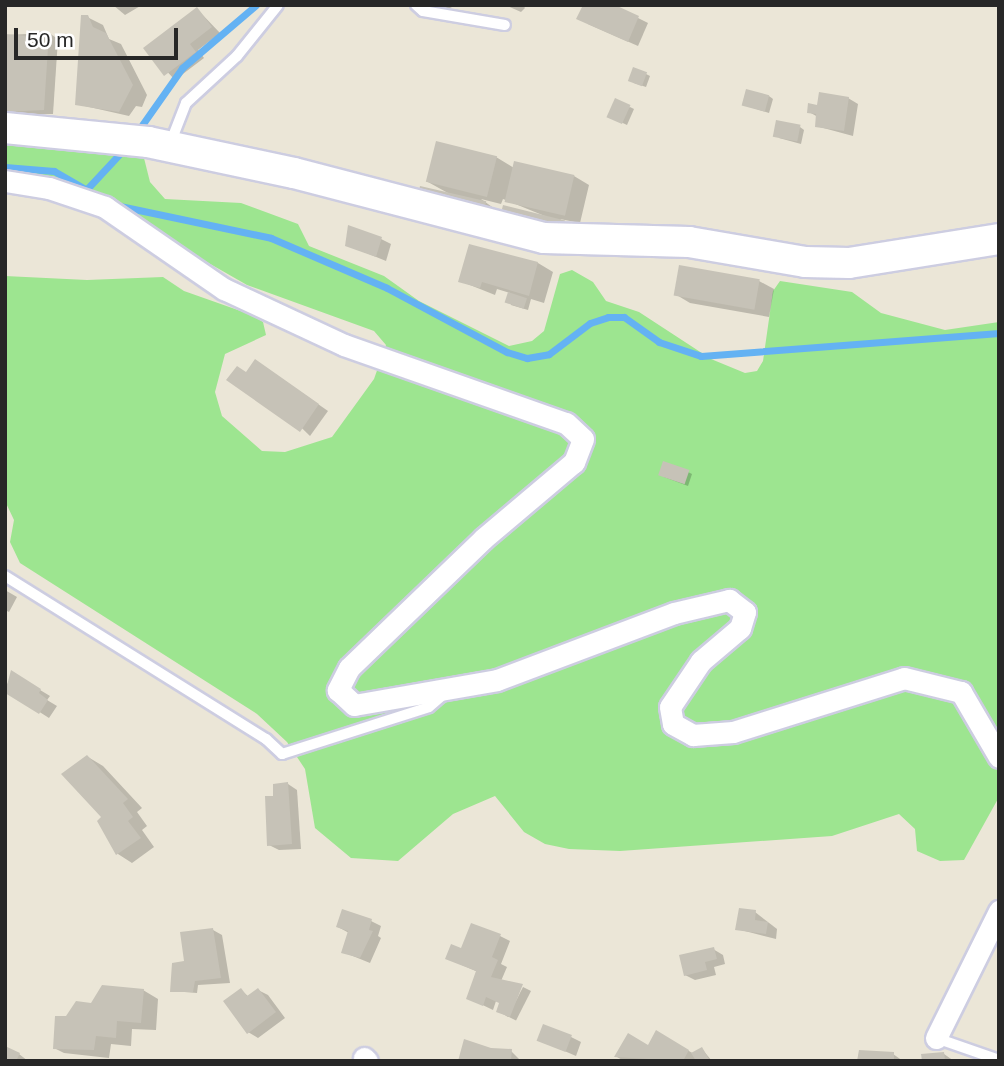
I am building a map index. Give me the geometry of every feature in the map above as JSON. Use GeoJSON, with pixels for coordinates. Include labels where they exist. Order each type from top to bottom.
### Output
{"type":"FeatureCollection","features":[{"type":"Feature","properties":{"kind":"street"},"geometry":{"type":"LineString","coordinates":[[5,128],[83,132],[169,146],[544,238],[689,242],[805,262],[849,263],[999,239]]}},
{"type":"Feature","properties":{"kind":"street"},"geometry":{"type":"LineString","coordinates":[[5,181],[49,188],[105,207],[224,289],[344,345],[566,423],[583,439],[574,462],[483,539],[349,668],[338,690],[354,705],[497,680],[674,613],[729,600],[745,612],[740,628],[701,660],[670,707],[673,724],[693,735],[733,732],[904,678],[961,692],[999,757]]}},
{"type":"Feature","properties":{"kind":"street"},"geometry":{"type":"LineString","coordinates":[[936,1038],[999,911]]}},
{"type":"Feature","properties":{"kind":"lane"},"geometry":{"type":"LineString","coordinates":[[169,146],[186,103],[237,56],[278,5]]}},
{"type":"Feature","properties":{"kind":"lane"},"geometry":{"type":"LineString","coordinates":[[416,5],[423,11],[505,25]]}},
{"type":"Feature","properties":{"kind":"lane"},"geometry":{"type":"LineString","coordinates":[[5,576],[266,739],[282,754],[429,706],[454,686]]}},
{"type":"Feature","properties":{"kind":"lane"},"geometry":{"type":"LineString","coordinates":[[936,1038],[999,1060]]}},
{"type":"Feature","properties":{"kind":"green space"},"geometry":{"type":"Polygon","coordinates":[[[5,136],[99,144],[144,158],[150,182],[165,199],[241,203],[298,224],[309,246],[384,276],[419,301],[509,346],[532,341],[544,331],[560,274],[572,270],[593,282],[606,301],[639,312],[711,359],[745,373],[757,371],[763,361],[773,291],[780,281],[852,292],[881,313],[945,330],[999,322],[999,797],[964,860],[940,861],[917,851],[915,829],[899,814],[832,836],[620,851],[569,849],[545,844],[524,832],[495,796],[453,814],[398,861],[351,858],[315,828],[305,769],[287,742],[257,714],[20,563],[10,542],[14,520],[5,501],[5,276],[87,280],[163,277],[184,291],[252,315],[263,322],[266,335],[225,354],[215,392],[222,416],[262,451],[285,452],[332,437],[374,379],[386,345],[374,331],[247,285],[184,249],[5,174],[5,136]]]}},
{"type":"Feature","properties":{"kind":"building"},"geometry":{"type":"Polygon","coordinates":[[[583,5],[615,5],[639,16],[628,42],[576,19],[583,5]]]}},
{"type":"Feature","properties":{"kind":"building"},"geometry":{"type":"Polygon","coordinates":[[[197,7],[212,27],[190,44],[196,52],[164,76],[143,48],[197,7]]]}},
{"type":"Feature","properties":{"kind":"building"},"geometry":{"type":"Polygon","coordinates":[[[81,15],[88,15],[93,27],[106,33],[133,85],[119,112],[75,105],[81,15]]]}},
{"type":"Feature","properties":{"kind":"building"},"geometry":{"type":"Polygon","coordinates":[[[28,30],[49,32],[44,110],[5,112],[5,34],[28,36],[28,30]]]}},
{"type":"Feature","properties":{"kind":"building"},"geometry":{"type":"Polygon","coordinates":[[[633,67],[647,72],[642,86],[628,81],[633,67]]]}},
{"type":"Feature","properties":{"kind":"building"},"geometry":{"type":"Polygon","coordinates":[[[746,89],[769,95],[765,112],[742,105],[746,89]]]}},
{"type":"Feature","properties":{"kind":"building"},"geometry":{"type":"Polygon","coordinates":[[[819,92],[849,97],[844,131],[815,127],[816,114],[807,113],[808,103],[817,105],[819,92]]]}},
{"type":"Feature","properties":{"kind":"building"},"geometry":{"type":"Polygon","coordinates":[[[615,98],[631,105],[622,124],[606,117],[615,98]]]}},
{"type":"Feature","properties":{"kind":"building"},"geometry":{"type":"Polygon","coordinates":[[[776,120],[801,125],[797,141],[773,137],[776,120]]]}},
{"type":"Feature","properties":{"kind":"building"},"geometry":{"type":"Polygon","coordinates":[[[436,141],[497,156],[487,197],[426,182],[436,141]]]}},
{"type":"Feature","properties":{"kind":"building"},"geometry":{"type":"Polygon","coordinates":[[[514,161],[574,175],[565,216],[505,202],[514,161]]]}},
{"type":"Feature","properties":{"kind":"building"},"geometry":{"type":"Polygon","coordinates":[[[420,186],[486,201],[484,213],[417,198],[420,186]]]}},
{"type":"Feature","properties":{"kind":"building"},"geometry":{"type":"Polygon","coordinates":[[[503,205],[565,220],[562,233],[500,218],[503,205]]]}},
{"type":"Feature","properties":{"kind":"building"},"geometry":{"type":"Polygon","coordinates":[[[348,225],[382,237],[376,257],[345,246],[348,225]]]}},
{"type":"Feature","properties":{"kind":"building"},"geometry":{"type":"Polygon","coordinates":[[[469,244],[538,262],[529,296],[482,282],[480,288],[458,282],[469,244]]]}},
{"type":"Feature","properties":{"kind":"building"},"geometry":{"type":"Polygon","coordinates":[[[679,265],[760,279],[754,310],[674,296],[679,265]]]}},
{"type":"Feature","properties":{"kind":"building"},"geometry":{"type":"Polygon","coordinates":[[[508,292],[527,298],[524,309],[505,302],[508,292]]]}},
{"type":"Feature","properties":{"kind":"building"},"geometry":{"type":"Polygon","coordinates":[[[255,359],[319,404],[300,432],[226,380],[237,366],[246,372],[255,359]]]}},
{"type":"Feature","properties":{"kind":"building"},"geometry":{"type":"Polygon","coordinates":[[[663,461],[689,470],[685,484],[658,475],[663,461]]]}},
{"type":"Feature","properties":{"kind":"building"},"geometry":{"type":"Polygon","coordinates":[[[11,670],[41,689],[39,693],[48,700],[39,714],[5,693],[11,670]]]}},
{"type":"Feature","properties":{"kind":"building"},"geometry":{"type":"Polygon","coordinates":[[[87,755],[128,799],[123,803],[133,817],[128,821],[141,838],[116,855],[97,821],[101,817],[61,774],[87,755]]]}},
{"type":"Feature","properties":{"kind":"building"},"geometry":{"type":"Polygon","coordinates":[[[288,782],[292,844],[267,846],[265,796],[273,796],[273,784],[288,782]]]}},
{"type":"Feature","properties":{"kind":"building"},"geometry":{"type":"Polygon","coordinates":[[[739,908],[756,910],[755,920],[768,922],[766,934],[735,930],[739,908]]]}},
{"type":"Feature","properties":{"kind":"building"},"geometry":{"type":"Polygon","coordinates":[[[342,909],[372,919],[369,930],[373,931],[360,958],[341,953],[348,931],[336,927],[342,909]]]}},
{"type":"Feature","properties":{"kind":"building"},"geometry":{"type":"Polygon","coordinates":[[[471,923],[501,934],[492,957],[498,960],[491,977],[523,984],[510,1017],[496,1012],[499,1003],[486,997],[483,1006],[466,999],[476,971],[445,959],[451,944],[461,948],[471,923]]]}},
{"type":"Feature","properties":{"kind":"building"},"geometry":{"type":"Polygon","coordinates":[[[213,928],[221,978],[195,981],[193,992],[170,992],[172,963],[184,961],[180,932],[213,928]]]}},
{"type":"Feature","properties":{"kind":"building"},"geometry":{"type":"Polygon","coordinates":[[[714,947],[717,959],[705,962],[707,970],[684,976],[679,955],[714,947]]]}},
{"type":"Feature","properties":{"kind":"building"},"geometry":{"type":"Polygon","coordinates":[[[102,985],[144,989],[141,1023],[117,1021],[116,1038],[96,1036],[94,1050],[53,1049],[55,1016],[66,1016],[76,1001],[91,1003],[102,985]]]}},
{"type":"Feature","properties":{"kind":"building"},"geometry":{"type":"Polygon","coordinates":[[[241,988],[247,996],[258,988],[276,1012],[247,1034],[223,1001],[241,988]]]}},
{"type":"Feature","properties":{"kind":"building"},"geometry":{"type":"Polygon","coordinates":[[[543,1024],[572,1035],[565,1052],[537,1041],[543,1024]]]}},
{"type":"Feature","properties":{"kind":"building"},"geometry":{"type":"Polygon","coordinates":[[[656,1030],[689,1050],[683,1061],[614,1057],[628,1033],[648,1045],[656,1030]]]}},
{"type":"Feature","properties":{"kind":"building"},"geometry":{"type":"Polygon","coordinates":[[[464,1039],[491,1048],[512,1049],[511,1061],[458,1061],[464,1039]]]}},
{"type":"Feature","properties":{"kind":"building"},"geometry":{"type":"Polygon","coordinates":[[[5,1046],[20,1053],[16,1061],[5,1061],[5,1046]]]}},
{"type":"Feature","properties":{"kind":"building"},"geometry":{"type":"Polygon","coordinates":[[[702,1047],[710,1061],[696,1061],[691,1053],[702,1047]]]}},
{"type":"Feature","properties":{"kind":"building"},"geometry":{"type":"Polygon","coordinates":[[[859,1050],[894,1052],[894,1061],[857,1061],[859,1050]]]}},
{"type":"Feature","properties":{"kind":"building"},"geometry":{"type":"Polygon","coordinates":[[[944,1052],[945,1061],[922,1061],[921,1054],[944,1052]]]}},
{"type":"Feature","properties":{"kind":"waterway"},"geometry":{"type":"LineString","coordinates":[[142,125],[182,68],[256,5]]}},
{"type":"Feature","properties":{"kind":"waterway"},"geometry":{"type":"LineString","coordinates":[[86,190],[126,147]]}},
{"type":"Feature","properties":{"kind":"waterway"},"geometry":{"type":"LineString","coordinates":[[5,167],[54,171],[92,193]]}},
{"type":"Feature","properties":{"kind":"waterway"},"geometry":{"type":"LineString","coordinates":[[115,205],[271,238],[387,288],[507,352],[527,358],[549,354],[590,323],[608,317],[624,317],[659,342],[701,356],[999,333]]}}]}
